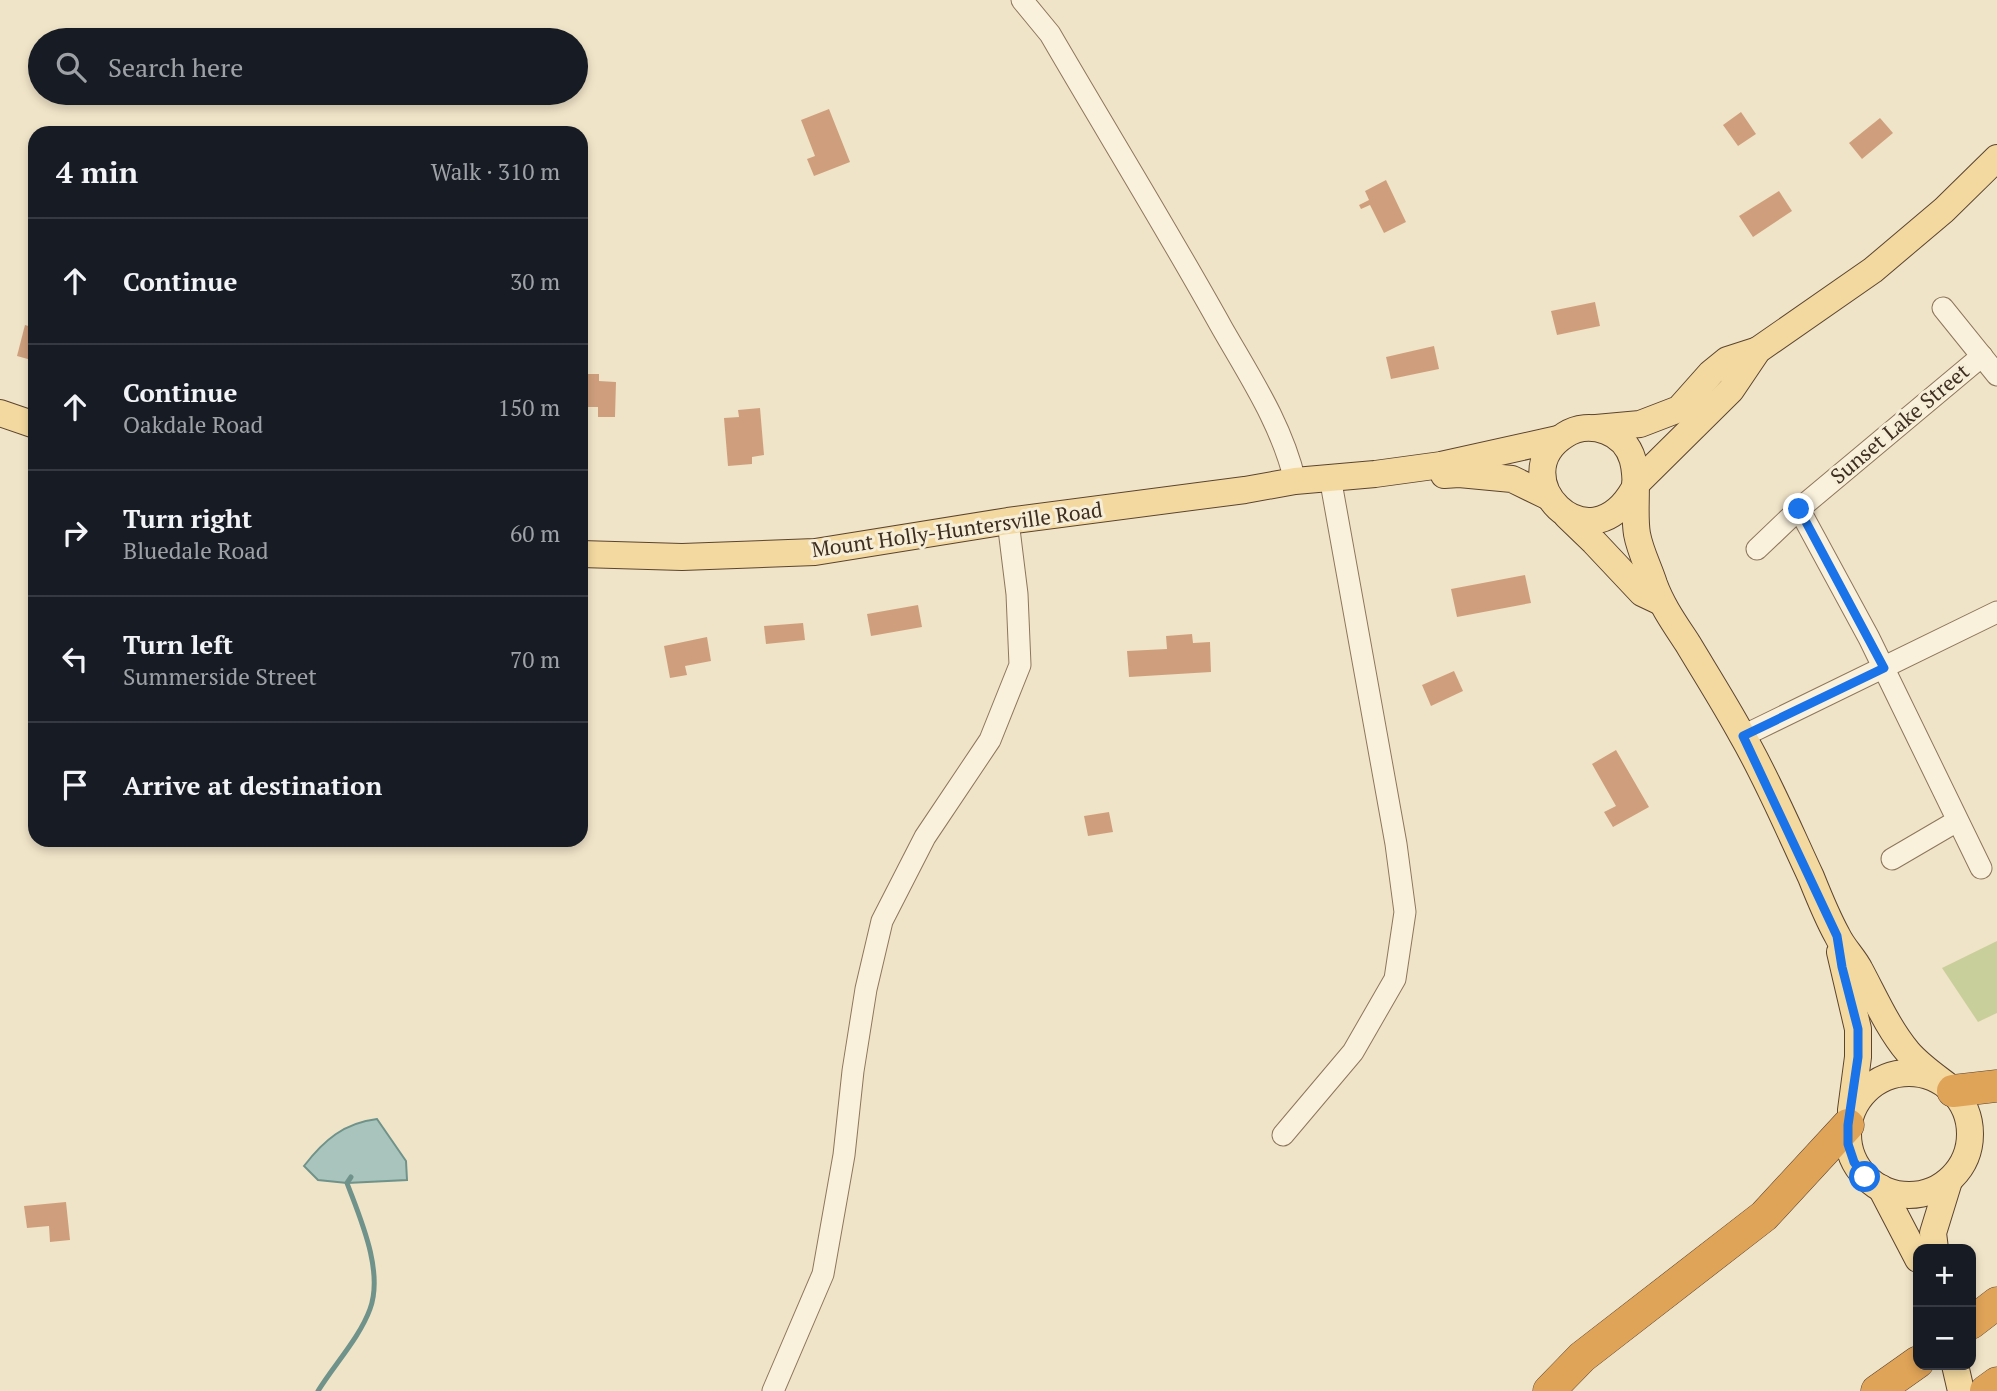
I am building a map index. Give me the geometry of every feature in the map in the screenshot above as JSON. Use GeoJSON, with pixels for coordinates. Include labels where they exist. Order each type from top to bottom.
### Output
{"type":"FeatureCollection","features":[{"type":"Feature","properties":{"kind":"highway"},"geometry":{"type":"LineString","coordinates":[[1951,1089],[1997,1086]]}},
{"type":"Feature","properties":{"kind":"highway"},"geometry":{"type":"LineString","coordinates":[[1549,1391],[1582,1357],[1764,1216],[1849,1119]]}},
{"type":"Feature","properties":{"kind":"highway"},"geometry":{"type":"LineString","coordinates":[[1976,1319],[1997,1303]]}},
{"type":"Feature","properties":{"kind":"highway"},"geometry":{"type":"LineString","coordinates":[[1879,1389],[1913,1365]]}},
{"type":"Feature","properties":{"kind":"highway"},"geometry":{"type":"LineString","coordinates":[[1986,1391],[1997,1383]]}},
{"type":"Feature","properties":{"kind":"main road"},"geometry":{"type":"LineString","coordinates":[[1661,602],[1642,593],[1557,506],[1545,490],[1542,476],[1549,450],[1558,439],[1569,432],[1640,424],[1679,409],[1711,373],[1727,360],[1758,350],[1873,270],[1944,210],[1997,158]]}},
{"type":"Feature","properties":{"kind":"main road"},"geometry":{"type":"LineString","coordinates":[[1557,506],[1577,520],[1605,519],[1618,512],[1627,502],[1634,487],[1731,390],[1758,350]]}},
{"type":"Feature","properties":{"kind":"main road"},"geometry":{"type":"LineString","coordinates":[[0,413],[28,423]]}},
{"type":"Feature","properties":{"kind":"main road"},"geometry":{"type":"LineString","coordinates":[[1593,428],[1607,431],[1619,438],[1628,449],[1634,462],[1637,534],[1661,602],[1743,736],[1837,936],[1859,967],[1877,1006],[1909,1054],[1961,1100],[1968,1116],[1971,1134],[1968,1151],[1961,1168],[1949,1181],[1933,1190],[1916,1195],[1898,1194],[1881,1188],[1865,1177],[1854,1162],[1848,1144],[1858,1057],[1858,1029],[1837,936]]}},
{"type":"Feature","properties":{"kind":"main road","name":"Mount Holly-Huntersville Road"},"geometry":{"type":"LineString","coordinates":[[588,554],[682,557],[807,552],[1295,481],[1441,465],[1558,439]]}},
{"type":"Feature","properties":{"kind":"main road","name":"Mount Holly-Huntersville Road"},"geometry":{"type":"LineString","coordinates":[[1330,477],[1390,478],[1459,474],[1512,479],[1557,506]]}},
{"type":"Feature","properties":{"kind":"main road"},"geometry":{"type":"LineString","coordinates":[[1849,1119],[1870,1086],[1888,1076],[1909,1072],[1930,1076],[1951,1089]]}},
{"type":"Feature","properties":{"kind":"main road"},"geometry":{"type":"LineString","coordinates":[[1934,1244],[1933,1233],[1949,1181]]}},
{"type":"Feature","properties":{"kind":"main road"},"geometry":{"type":"LineString","coordinates":[[1881,1188],[1913,1249]]}},
{"type":"Feature","properties":{"kind":"main road"},"geometry":{"type":"LineString","coordinates":[[1956,1370],[1961,1391]]}},
{"type":"Feature","properties":{"kind":"street"},"geometry":{"type":"LineString","coordinates":[[1023,0],[1050,34],[1211,308],[1288,451],[1295,481]]}},
{"type":"Feature","properties":{"kind":"street"},"geometry":{"type":"LineString","coordinates":[[1943,308],[1997,375]]}},
{"type":"Feature","properties":{"kind":"street","name":"Sunset Lake Street"},"geometry":{"type":"LineString","coordinates":[[1757,549],[1799,509],[1982,356]]}},
{"type":"Feature","properties":{"kind":"street"},"geometry":{"type":"LineString","coordinates":[[1283,1135],[1353,1052],[1395,979],[1405,912],[1396,844],[1330,477]]}},
{"type":"Feature","properties":{"kind":"street"},"geometry":{"type":"LineString","coordinates":[[1799,509],[1884,668],[1981,868]]}},
{"type":"Feature","properties":{"kind":"street"},"geometry":{"type":"LineString","coordinates":[[773,1391],[822,1274],[844,1155],[853,1071],[866,989],[882,921],[925,837],[990,740],[1020,665],[1017,594],[1008,521]]}},
{"type":"Feature","properties":{"kind":"street"},"geometry":{"type":"LineString","coordinates":[[1743,736],[1997,612]]}},
{"type":"Feature","properties":{"kind":"street"},"geometry":{"type":"LineString","coordinates":[[1892,859],[1956,821]]}},
{"type":"Feature","properties":{"kind":"green space"},"geometry":{"type":"Polygon","coordinates":[[[1997,941],[1997,1013],[1978,1022],[1942,968],[1997,941]]]}},
{"type":"Feature","properties":{"kind":"water"},"geometry":{"type":"Polygon","coordinates":[[[377,1119],[406,1161],[407,1180],[347,1183],[318,1180],[304,1166],[319,1148],[336,1134],[354,1124],[377,1119]]]}},
{"type":"Feature","properties":{"kind":"building"},"geometry":{"type":"Polygon","coordinates":[[[829,109],[850,162],[814,176],[807,159],[815,156],[801,120],[829,109]]]}},
{"type":"Feature","properties":{"kind":"building"},"geometry":{"type":"Polygon","coordinates":[[[1741,112],[1756,134],[1738,146],[1723,125],[1741,112]]]}},
{"type":"Feature","properties":{"kind":"building"},"geometry":{"type":"Polygon","coordinates":[[[1880,118],[1893,133],[1862,159],[1849,143],[1880,118]]]}},
{"type":"Feature","properties":{"kind":"building"},"geometry":{"type":"Polygon","coordinates":[[[1386,180],[1406,222],[1384,233],[1370,205],[1361,209],[1359,205],[1369,200],[1365,191],[1386,180]]]}},
{"type":"Feature","properties":{"kind":"building"},"geometry":{"type":"Polygon","coordinates":[[[1779,191],[1792,211],[1753,237],[1739,216],[1779,191]]]}},
{"type":"Feature","properties":{"kind":"building"},"geometry":{"type":"Polygon","coordinates":[[[1595,302],[1600,326],[1557,335],[1551,311],[1595,302]]]}},
{"type":"Feature","properties":{"kind":"building"},"geometry":{"type":"Polygon","coordinates":[[[25,325],[28,326],[28,359],[17,356],[25,325]]]}},
{"type":"Feature","properties":{"kind":"building"},"geometry":{"type":"Polygon","coordinates":[[[1434,346],[1439,369],[1391,379],[1386,357],[1434,346]]]}},
{"type":"Feature","properties":{"kind":"building"},"geometry":{"type":"Polygon","coordinates":[[[588,374],[599,374],[599,381],[616,382],[615,417],[598,417],[598,407],[588,407],[588,374]]]}},
{"type":"Feature","properties":{"kind":"building"},"geometry":{"type":"Polygon","coordinates":[[[760,408],[764,455],[752,457],[752,464],[728,466],[724,418],[739,417],[738,410],[760,408]]]}},
{"type":"Feature","properties":{"kind":"building"},"geometry":{"type":"Polygon","coordinates":[[[1525,575],[1531,603],[1457,617],[1451,589],[1525,575]]]}},
{"type":"Feature","properties":{"kind":"building"},"geometry":{"type":"Polygon","coordinates":[[[918,605],[922,627],[871,636],[867,614],[918,605]]]}},
{"type":"Feature","properties":{"kind":"building"},"geometry":{"type":"Polygon","coordinates":[[[803,623],[805,640],[766,644],[764,626],[803,623]]]}},
{"type":"Feature","properties":{"kind":"building"},"geometry":{"type":"Polygon","coordinates":[[[1192,634],[1193,643],[1210,642],[1211,672],[1129,677],[1127,651],[1167,649],[1166,636],[1192,634]]]}},
{"type":"Feature","properties":{"kind":"building"},"geometry":{"type":"Polygon","coordinates":[[[707,637],[711,661],[685,666],[687,675],[670,678],[664,646],[707,637]]]}},
{"type":"Feature","properties":{"kind":"building"},"geometry":{"type":"Polygon","coordinates":[[[1454,671],[1463,691],[1431,706],[1422,685],[1454,671]]]}},
{"type":"Feature","properties":{"kind":"building"},"geometry":{"type":"Polygon","coordinates":[[[1616,750],[1649,807],[1613,827],[1604,812],[1616,806],[1592,764],[1616,750]]]}},
{"type":"Feature","properties":{"kind":"building"},"geometry":{"type":"Polygon","coordinates":[[[1109,812],[1113,832],[1088,836],[1084,816],[1109,812]]]}},
{"type":"Feature","properties":{"kind":"building"},"geometry":{"type":"Polygon","coordinates":[[[66,1202],[70,1240],[50,1242],[49,1226],[27,1228],[24,1206],[66,1202]]]}},
{"type":"Feature","properties":{"kind":"waterway"},"geometry":{"type":"LineString","coordinates":[[318,1391],[360,1330],[374,1294],[369,1245],[347,1183],[351,1177]]}},
{"type":"Feature","properties":{"kind":"route"},"geometry":{"type":"LineString","coordinates":[[1799,509],[1884,668],[1743,736],[1837,936],[1858,1029],[1858,1057],[1848,1125],[1848,1144],[1854,1162],[1865,1177]]}}]}
